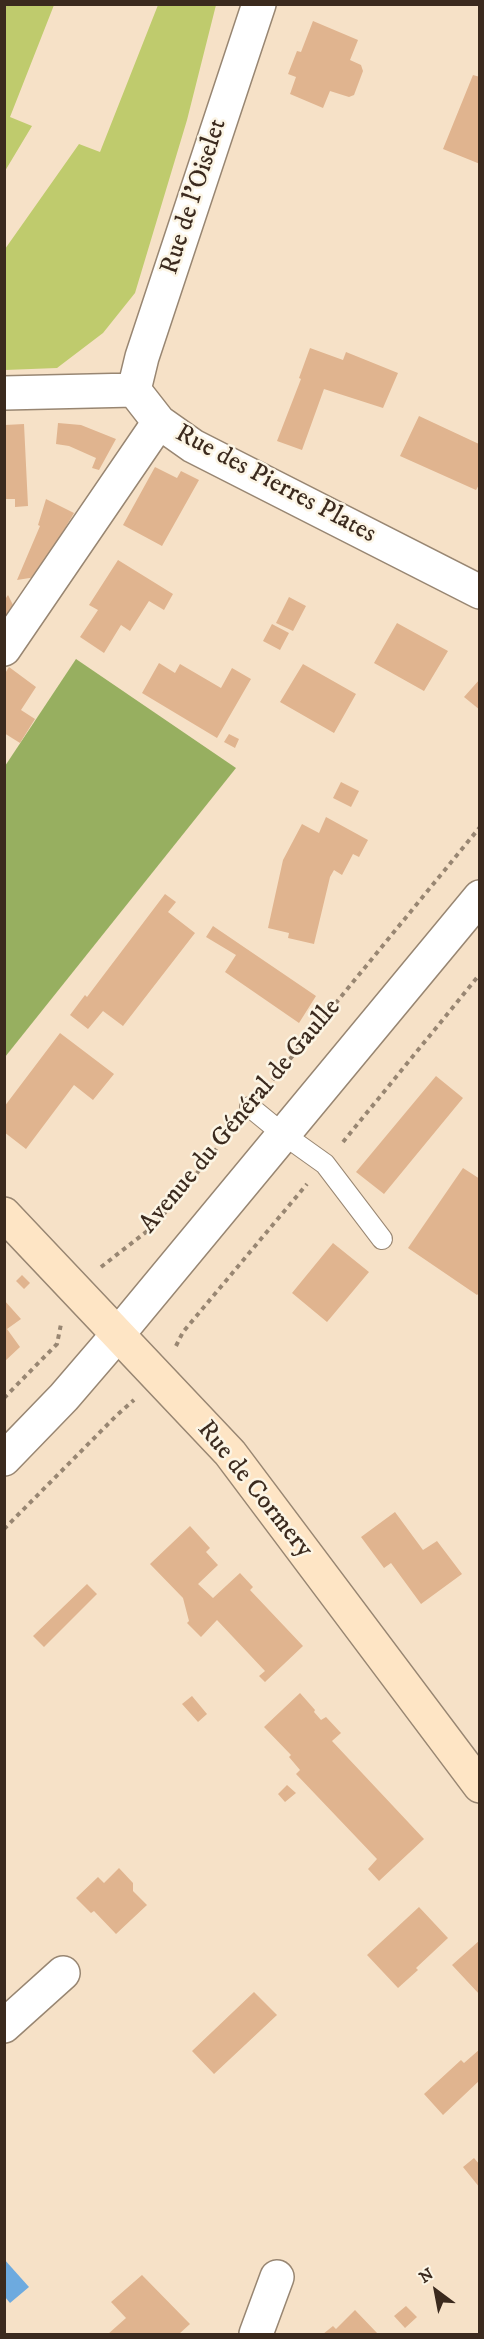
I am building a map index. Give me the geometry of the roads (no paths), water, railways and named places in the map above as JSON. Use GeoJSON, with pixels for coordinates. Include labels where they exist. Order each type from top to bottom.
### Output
{"type":"FeatureCollection","features":[{"type":"Feature","properties":{"kind":"main road","name":"Rue de Cormery"},"geometry":{"type":"LineString","coordinates":[[4,1214],[230,1453],[480,1786]]}},
{"type":"Feature","properties":{"kind":"street","name":"Rue de l'Oiselet"},"geometry":{"type":"LineString","coordinates":[[134,390],[142,357],[259,4]]}},
{"type":"Feature","properties":{"kind":"street"},"geometry":{"type":"LineString","coordinates":[[4,393],[134,390]]}},
{"type":"Feature","properties":{"kind":"street","name":"Rue des Pierres Plates"},"geometry":{"type":"LineString","coordinates":[[134,390],[159,422],[193,446],[480,592]]}},
{"type":"Feature","properties":{"kind":"street"},"geometry":{"type":"LineString","coordinates":[[4,649],[159,422]]}},
{"type":"Feature","properties":{"kind":"street","name":"Avenue du Général de Gaulle"},"geometry":{"type":"LineString","coordinates":[[4,1460],[64,1397],[119,1333],[480,897]]}},
{"type":"Feature","properties":{"kind":"street"},"geometry":{"type":"LineString","coordinates":[[4,2026],[63,1972]]}},
{"type":"Feature","properties":{"kind":"street"},"geometry":{"type":"LineString","coordinates":[[256,2334],[277,2277]]}},
{"type":"Feature","properties":{"kind":"lane"},"geometry":{"type":"LineString","coordinates":[[250,1107],[325,1164],[382,1239]]}},
{"type":"Feature","properties":{"kind":"water"},"geometry":{"type":"Polygon","coordinates":[[[4,2259],[29,2287],[10,2303],[5,2297],[4,2259]]]}}]}
